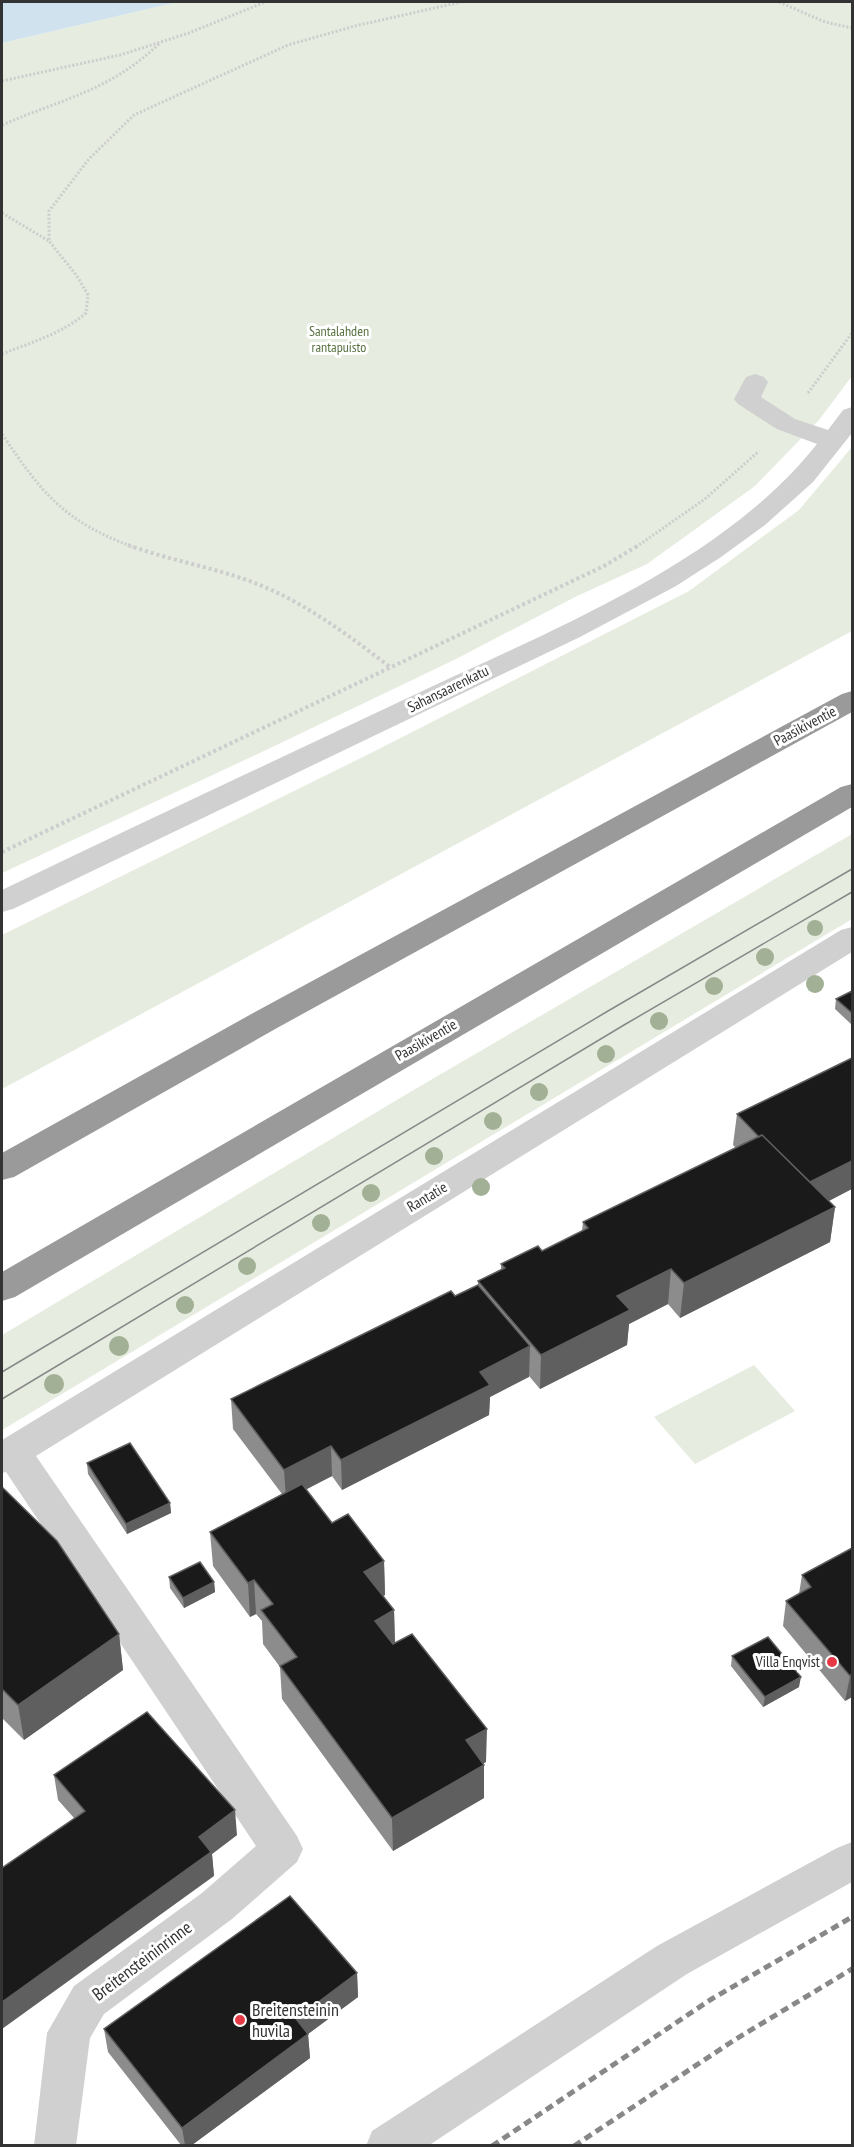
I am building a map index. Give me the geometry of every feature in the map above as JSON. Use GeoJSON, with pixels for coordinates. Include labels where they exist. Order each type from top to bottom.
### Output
{"type":"FeatureCollection","features":[{"type":"Feature","properties":{"kind":"highway"},"geometry":{"type":"LineString","coordinates":[[742,760],[852,684]]}},
{"type":"Feature","properties":{"kind":"highway","name":"Paasikiventie"},"geometry":{"type":"LineString","coordinates":[[2,1168],[266,1020],[852,700]]}},
{"type":"Feature","properties":{"kind":"highway","name":"Paasikiventie"},"geometry":{"type":"LineString","coordinates":[[2,1288],[852,794]]}},
{"type":"Feature","properties":{"kind":"street"},"geometry":{"type":"LineString","coordinates":[[755,382],[747,399],[786,424],[834,441]]}},
{"type":"Feature","properties":{"kind":"street","name":"Sahansaarenkatu"},"geometry":{"type":"LineString","coordinates":[[2,902],[640,596],[706,555],[763,513],[797,483],[834,441],[852,415]]}},
{"type":"Feature","properties":{"kind":"street","name":"Rantatie"},"geometry":{"type":"LineString","coordinates":[[7,1454],[852,938]]}},
{"type":"Feature","properties":{"kind":"street","name":"Breitensteininrinne"},"geometry":{"type":"LineString","coordinates":[[7,1454],[282,1849],[217,1906],[89,2000],[69,2033],[55,2144]]}},
{"type":"Feature","properties":{"kind":"street"},"geometry":{"type":"LineString","coordinates":[[388,2145],[672,1960],[852,1861]]}},
{"type":"Feature","properties":{"kind":"path"},"geometry":{"type":"LineString","coordinates":[[2,81],[99,61],[160,42],[265,2]]}},
{"type":"Feature","properties":{"kind":"path"},"geometry":{"type":"LineString","coordinates":[[49,241],[49,211],[89,159],[134,115],[288,45],[355,26],[461,2]]}},
{"type":"Feature","properties":{"kind":"path"},"geometry":{"type":"LineString","coordinates":[[779,2],[825,22],[852,28]]}},
{"type":"Feature","properties":{"kind":"path"},"geometry":{"type":"LineString","coordinates":[[2,125],[60,105],[91,91],[126,71],[160,42]]}},
{"type":"Feature","properties":{"kind":"path"},"geometry":{"type":"LineString","coordinates":[[2,213],[49,241],[77,276],[88,295],[86,313],[78,321],[2,354]]}},
{"type":"Feature","properties":{"kind":"path"},"geometry":{"type":"LineString","coordinates":[[2,852],[604,566],[648,541],[734,476],[786,424],[852,333]]}},
{"type":"Feature","properties":{"kind":"path"},"geometry":{"type":"LineString","coordinates":[[2,434],[44,492],[63,512],[89,529],[146,550],[268,587],[321,615],[390,667]]}},
{"type":"Feature","properties":{"kind":"green space","name":"Santalahden rantapuisto"},"geometry":{"type":"Polygon","coordinates":[[[178,2],[852,2],[852,376],[819,420],[755,486],[647,564],[575,597],[456,659],[264,751],[2,873],[2,43],[178,2]]]}},
{"type":"Feature","properties":{"kind":"green space"},"geometry":{"type":"Polygon","coordinates":[[[852,447],[852,631],[2,1089],[2,935],[371,753],[689,591],[799,510],[852,447]]]}},
{"type":"Feature","properties":{"kind":"green space"},"geometry":{"type":"Polygon","coordinates":[[[852,834],[852,919],[2,1430],[2,1335],[417,1088],[852,834]]]}},
{"type":"Feature","properties":{"kind":"green space"},"geometry":{"type":"Polygon","coordinates":[[[754,1365],[795,1411],[695,1464],[654,1417],[754,1365]]]}},
{"type":"Feature","properties":{"kind":"water"},"geometry":{"type":"Polygon","coordinates":[[[2,2],[178,2],[2,43],[2,2]]]}},
{"type":"Feature","properties":{"kind":"building"},"geometry":{"type":"Polygon","coordinates":[[[852,991],[852,1013],[836,999],[852,991]]]}},
{"type":"Feature","properties":{"kind":"building"},"geometry":{"type":"Polygon","coordinates":[[[852,1058],[852,1161],[810,1182],[762,1135],[759,1137],[737,1114],[852,1058]]]}},
{"type":"Feature","properties":{"kind":"building"},"geometry":{"type":"Polygon","coordinates":[[[762,1135],[835,1207],[684,1283],[671,1269],[617,1296],[630,1310],[541,1355],[478,1281],[505,1268],[501,1264],[538,1246],[542,1251],[588,1228],[583,1222],[762,1135]]]}},
{"type":"Feature","properties":{"kind":"building"},"geometry":{"type":"Polygon","coordinates":[[[478,1285],[530,1346],[480,1372],[490,1385],[341,1460],[331,1446],[284,1470],[231,1399],[451,1291],[455,1296],[478,1285]]]}},
{"type":"Feature","properties":{"kind":"building"},"geometry":{"type":"Polygon","coordinates":[[[130,1443],[170,1503],[126,1524],[87,1463],[130,1443]]]}},
{"type":"Feature","properties":{"kind":"building"},"geometry":{"type":"Polygon","coordinates":[[[302,1484],[332,1523],[348,1514],[384,1561],[364,1572],[394,1610],[375,1621],[393,1644],[412,1634],[487,1729],[466,1740],[484,1765],[392,1818],[280,1666],[297,1657],[261,1610],[273,1604],[254,1580],[248,1583],[210,1532],[302,1484]]]}},
{"type":"Feature","properties":{"kind":"building"},"geometry":{"type":"Polygon","coordinates":[[[2,1487],[57,1541],[119,1634],[18,1705],[2,1689],[2,1487]]]}},
{"type":"Feature","properties":{"kind":"building","name":"Villa Enqvist"},"geometry":{"type":"Polygon","coordinates":[[[852,1548],[852,1674],[850,1676],[786,1601],[811,1587],[802,1575],[852,1548]]]}},
{"type":"Feature","properties":{"kind":"building"},"geometry":{"type":"Polygon","coordinates":[[[200,1562],[214,1582],[183,1598],[169,1577],[200,1562]]]}},
{"type":"Feature","properties":{"kind":"building"},"geometry":{"type":"Polygon","coordinates":[[[768,1637],[801,1677],[765,1697],[732,1656],[768,1637]]]}},
{"type":"Feature","properties":{"kind":"building"},"geometry":{"type":"Polygon","coordinates":[[[147,1712],[235,1810],[199,1837],[211,1852],[2,2002],[2,1868],[85,1811],[54,1775],[147,1712]]]}},
{"type":"Feature","properties":{"kind":"building","name":"Breitensteinin huvila"},"geometry":{"type":"Polygon","coordinates":[[[290,1896],[357,1973],[296,2019],[308,2034],[182,2128],[104,2029],[290,1896]]]}},
{"type":"Feature","properties":{"kind":"tram line"},"geometry":{"type":"LineString","coordinates":[[2,1372],[608,1011],[852,869]]}},
{"type":"Feature","properties":{"kind":"tram line"},"geometry":{"type":"LineString","coordinates":[[2,1399],[624,1025],[852,892]]}},
{"type":"Feature","properties":{"kind":"railway"},"geometry":{"type":"LineString","coordinates":[[492,2146],[710,2000],[852,1917]]}},
{"type":"Feature","properties":{"kind":"railway"},"geometry":{"type":"LineString","coordinates":[[574,2146],[736,2039],[852,1969]]}},
{"type":"Feature","properties":{"kind":"place","name":"Villa Enqvist"},"geometry":{"type":"Point","coordinates":[832,1662]}},
{"type":"Feature","properties":{"kind":"place","name":"Breitensteinin huvila"},"geometry":{"type":"Point","coordinates":[240,2020]}}]}
